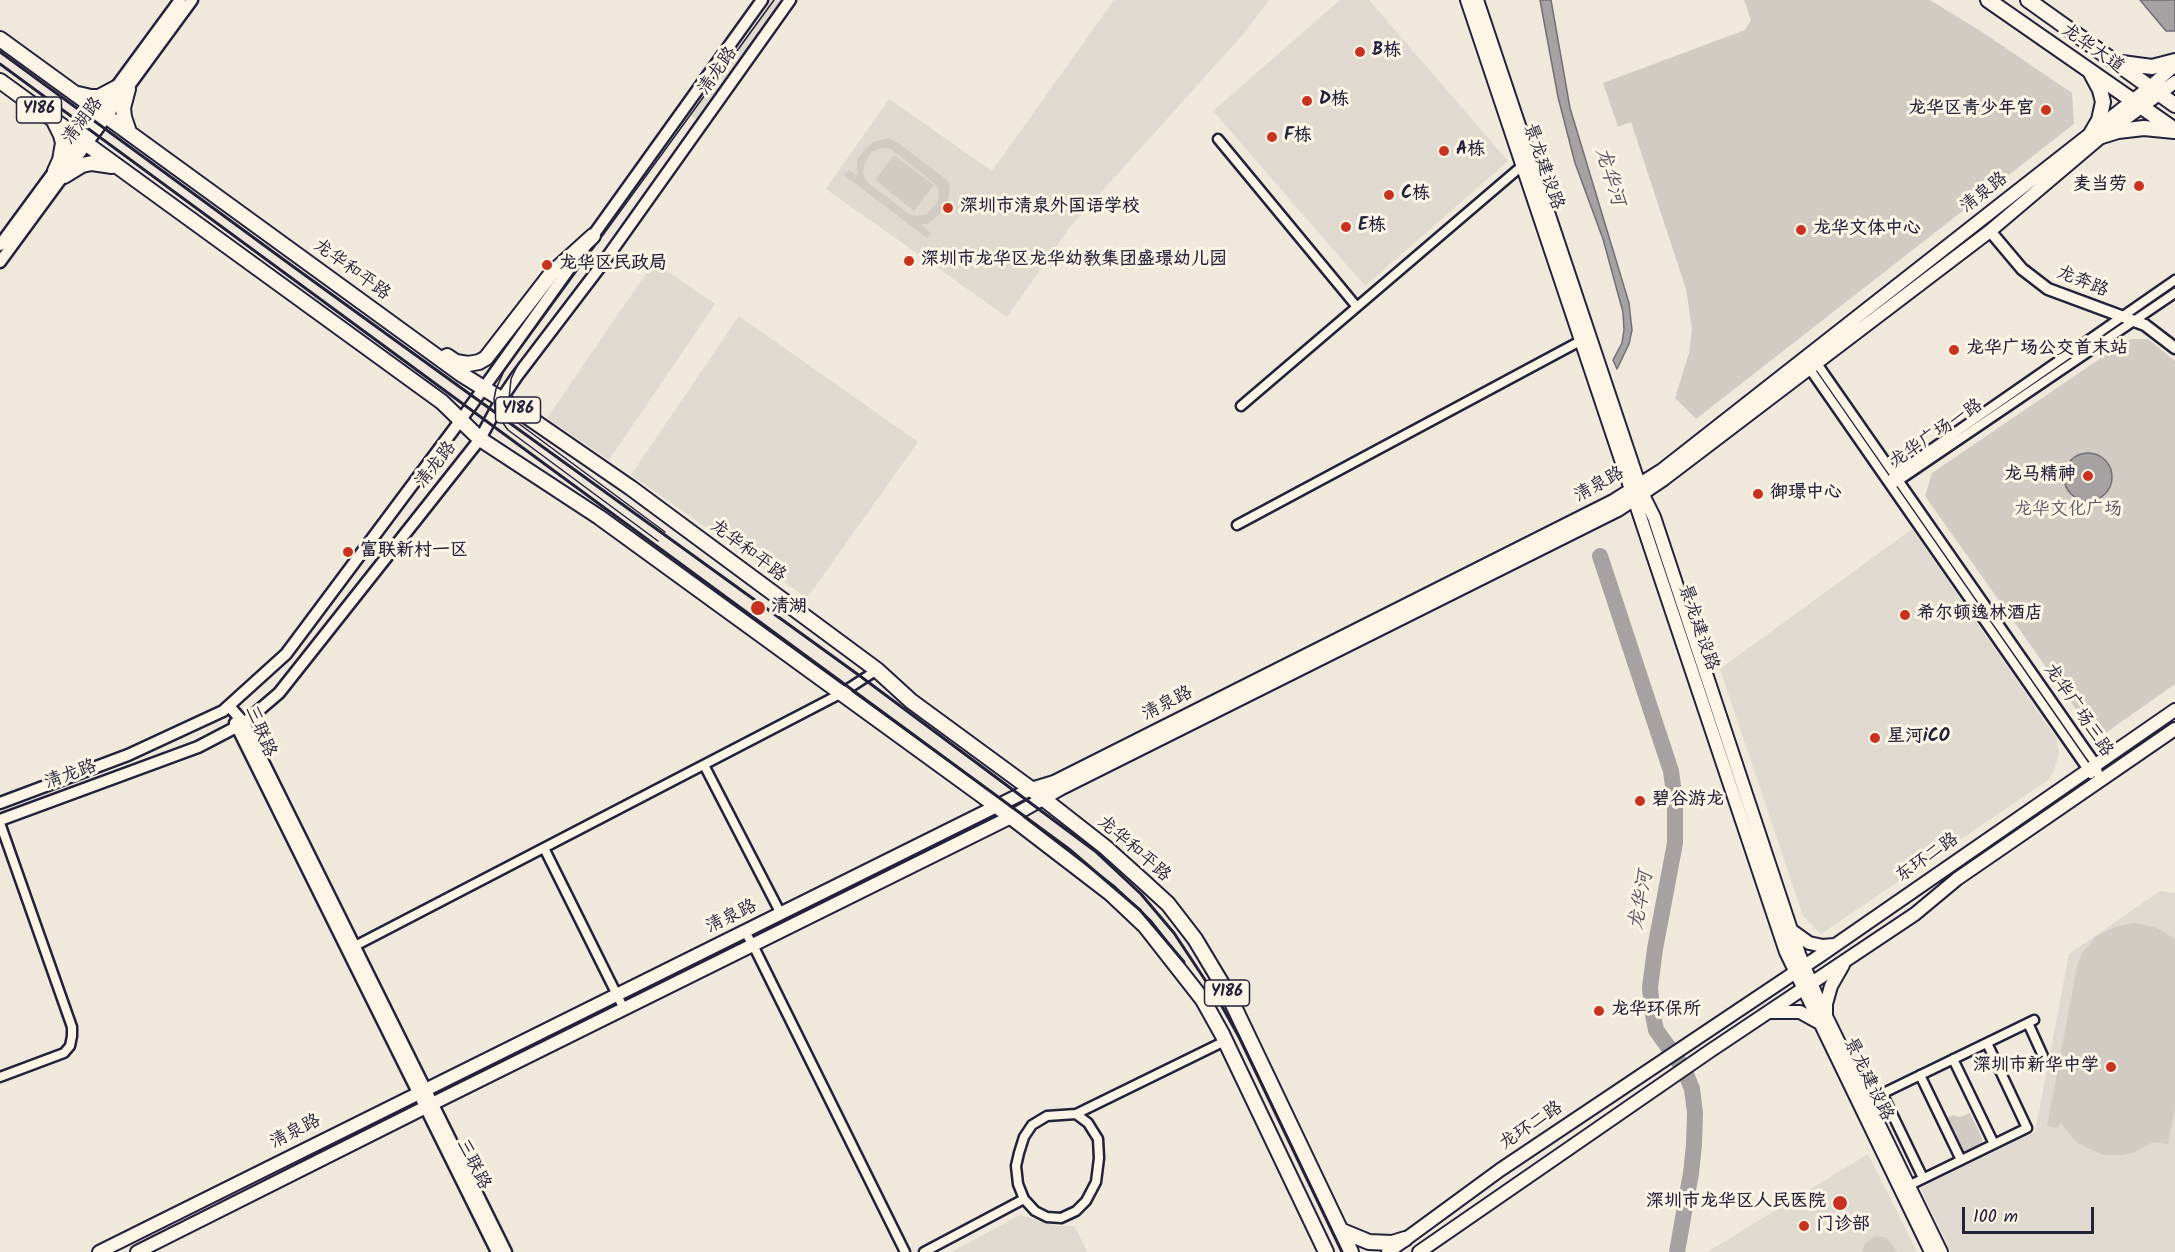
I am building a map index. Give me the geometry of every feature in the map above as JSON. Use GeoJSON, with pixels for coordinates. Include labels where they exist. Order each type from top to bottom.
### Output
{"type":"FeatureCollection","features":[{"type":"Feature","properties":{"kind":"main road","name":"景龙建设路"},"geometry":{"type":"LineString","coordinates":[[1467,0],[1522,165],[1586,339]]}},
{"type":"Feature","properties":{"kind":"main road","name":"景龙建设路"},"geometry":{"type":"LineString","coordinates":[[1477,0],[1786,952],[1799,968]]}},
{"type":"Feature","properties":{"kind":"main road","name":"龙华大道"},"geometry":{"type":"LineString","coordinates":[[1988,0],[2175,130]]}},
{"type":"Feature","properties":{"kind":"main road","name":"龙华大道"},"geometry":{"type":"LineString","coordinates":[[2028,0],[2175,105]]}},
{"type":"Feature","properties":{"kind":"main road","name":"龙华和平路"},"geometry":{"type":"LineString","coordinates":[[0,39],[413,339],[631,488],[877,670],[911,701],[1031,789],[1105,847],[1144,882],[1168,904],[1195,939],[1228,994],[1351,1252]]}},
{"type":"Feature","properties":{"kind":"main road"},"geometry":{"type":"LineString","coordinates":[[2115,61],[2152,68],[2175,63]]}},
{"type":"Feature","properties":{"kind":"main road","name":"清泉路"},"geometry":{"type":"LineString","coordinates":[[2156,91],[2175,63]]}},
{"type":"Feature","properties":{"kind":"main road"},"geometry":{"type":"LineString","coordinates":[[2088,69],[2095,80],[2103,102],[2097,134],[2144,128],[2175,130]]}},
{"type":"Feature","properties":{"kind":"main road","name":"Y186"},"geometry":{"type":"LineString","coordinates":[[0,81],[442,402],[480,439],[599,517],[998,807],[1110,893],[1145,926],[1203,1000],[1226,1041],[1326,1252]]}},
{"type":"Feature","properties":{"kind":"main road","name":"清泉路"},"geometry":{"type":"LineString","coordinates":[[137,1252],[428,1105],[1011,817],[1618,510],[1662,470],[2097,134],[2156,91],[2175,82]]}},
{"type":"Feature","properties":{"kind":"main road"},"geometry":{"type":"LineString","coordinates":[[75,93],[99,97],[122,89],[126,126],[130,133]]}},
{"type":"Feature","properties":{"kind":"main road"},"geometry":{"type":"LineString","coordinates":[[52,119],[58,127],[63,143],[59,173],[92,163],[120,168]]}},
{"type":"Feature","properties":{"kind":"main road","name":"清泉路"},"geometry":{"type":"LineString","coordinates":[[99,1252],[1031,789],[1054,782],[1613,501],[1637,492],[1728,430],[1990,231],[2097,134]]}},
{"type":"Feature","properties":{"kind":"main road"},"geometry":{"type":"LineString","coordinates":[[413,339],[428,344],[456,362],[468,364],[479,362],[494,349],[551,274],[593,236]]}},
{"type":"Feature","properties":{"kind":"main road","name":"景龙建设路"},"geometry":{"type":"LineString","coordinates":[[1637,492],[1654,517],[1791,930],[1799,968],[1931,1252]]}},
{"type":"Feature","properties":{"kind":"main road","name":"东环二路"},"geometry":{"type":"LineString","coordinates":[[1699,1036],[1836,945],[2175,710]]}},
{"type":"Feature","properties":{"kind":"main road","name":"东环二路"},"geometry":{"type":"LineString","coordinates":[[1419,1252],[1765,1013],[1915,914],[1957,879],[2175,729]]}},
{"type":"Feature","properties":{"kind":"main road"},"geometry":{"type":"LineString","coordinates":[[1791,930],[1809,943],[1823,946],[1836,945]]}},
{"type":"Feature","properties":{"kind":"main road"},"geometry":{"type":"LineString","coordinates":[[1765,1013],[1800,1012],[1823,1020],[1831,986],[1847,960]]}},
{"type":"Feature","properties":{"kind":"main road","name":"景龙建设路"},"geometry":{"type":"LineString","coordinates":[[1823,1020],[1867,1101],[1941,1252]]}},
{"type":"Feature","properties":{"kind":"main road","name":"龙环二路"},"geometry":{"type":"LineString","coordinates":[[1388,1252],[1500,1170],[1699,1036]]}},
{"type":"Feature","properties":{"kind":"main road"},"geometry":{"type":"LineString","coordinates":[[1340,1230],[1369,1242],[1392,1243],[1405,1239]]}},
{"type":"Feature","properties":{"kind":"street","name":"清湖路"},"geometry":{"type":"LineString","coordinates":[[122,89],[180,0]]}},
{"type":"Feature","properties":{"kind":"street","name":"清湖路"},"geometry":{"type":"LineString","coordinates":[[0,244],[59,173],[192,0]]}},
{"type":"Feature","properties":{"kind":"street","name":"清龙路"},"geometry":{"type":"LineString","coordinates":[[0,802],[128,755],[223,711],[286,654],[460,421],[762,0]]}},
{"type":"Feature","properties":{"kind":"street","name":"清龙路"},"geometry":{"type":"LineString","coordinates":[[0,822],[198,747],[240,725],[279,693],[480,439],[502,399],[603,263],[790,0]]}},
{"type":"Feature","properties":{"kind":"street"},"geometry":{"type":"LineString","coordinates":[[1218,139],[1357,307]]}},
{"type":"Feature","properties":{"kind":"street"},"geometry":{"type":"LineString","coordinates":[[1241,406],[1522,165]]}},
{"type":"Feature","properties":{"kind":"street","name":"清湖路"},"geometry":{"type":"LineString","coordinates":[[0,262],[59,173]]}},
{"type":"Feature","properties":{"kind":"street","name":"龙奔路"},"geometry":{"type":"LineString","coordinates":[[1990,231],[2022,269],[2048,289],[2136,321],[2155,331],[2175,348]]}},
{"type":"Feature","properties":{"kind":"street","name":"龙华广场一路"},"geometry":{"type":"LineString","coordinates":[[1896,479],[2175,280]]}},
{"type":"Feature","properties":{"kind":"street","name":"龙华广场一路"},"geometry":{"type":"LineString","coordinates":[[1888,484],[2175,293]]}},
{"type":"Feature","properties":{"kind":"street"},"geometry":{"type":"LineString","coordinates":[[1237,525],[1586,339]]}},
{"type":"Feature","properties":{"kind":"street","name":"龙华广场三路"},"geometry":{"type":"LineString","coordinates":[[1812,365],[1896,479],[2100,782]]}},
{"type":"Feature","properties":{"kind":"street","name":"龙华广场三路"},"geometry":{"type":"LineString","coordinates":[[1812,365],[1888,484],[2091,768]]}},
{"type":"Feature","properties":{"kind":"street"},"geometry":{"type":"LineString","coordinates":[[355,946],[840,694],[877,670]]}},
{"type":"Feature","properties":{"kind":"street","name":"三联路"},"geometry":{"type":"LineString","coordinates":[[229,706],[355,946],[497,1252]]}},
{"type":"Feature","properties":{"kind":"street","name":"三联路"},"geometry":{"type":"LineString","coordinates":[[240,725],[422,1092]]}},
{"type":"Feature","properties":{"kind":"street"},"geometry":{"type":"LineString","coordinates":[[704,765],[780,914]]}},
{"type":"Feature","properties":{"kind":"street"},"geometry":{"type":"LineString","coordinates":[[0,822],[72,1027],[72,1036],[70,1046],[64,1053],[0,1077]]}},
{"type":"Feature","properties":{"kind":"street"},"geometry":{"type":"LineString","coordinates":[[544,848],[624,1009]]}},
{"type":"Feature","properties":{"kind":"street"},"geometry":{"type":"LineString","coordinates":[[745,932],[905,1252]]}},
{"type":"Feature","properties":{"kind":"street"},"geometry":{"type":"LineString","coordinates":[[1867,1101],[2031,1021],[2043,1056],[2042,1063]]}},
{"type":"Feature","properties":{"kind":"street"},"geometry":{"type":"LineString","coordinates":[[1076,1114],[1088,1123],[1098,1139],[1099,1158],[1096,1182],[1086,1201],[1076,1211],[1061,1218],[1047,1217],[1035,1211],[1024,1199],[1018,1184],[1016,1166],[1024,1137],[1032,1125],[1047,1116],[1076,1114],[1226,1041]]}},
{"type":"Feature","properties":{"kind":"street"},"geometry":{"type":"LineString","coordinates":[[1908,1185],[2027,1128],[1987,1043]]}},
{"type":"Feature","properties":{"kind":"street"},"geometry":{"type":"LineString","coordinates":[[1953,1059],[1994,1144]]}},
{"type":"Feature","properties":{"kind":"street"},"geometry":{"type":"LineString","coordinates":[[1920,1075],[1961,1160]]}},
{"type":"Feature","properties":{"kind":"street"},"geometry":{"type":"LineString","coordinates":[[1882,1093],[1923,1178]]}},
{"type":"Feature","properties":{"kind":"street","name":"三联路"},"geometry":{"type":"LineString","coordinates":[[428,1105],[506,1252]]}},
{"type":"Feature","properties":{"kind":"street"},"geometry":{"type":"LineString","coordinates":[[924,1252],[1024,1199]]}},
{"type":"Feature","properties":{"kind":"shaded area"},"geometry":{"type":"Polygon","coordinates":[[[768,0],[785,0],[699,121],[686,113],[768,0]]]}},
{"type":"Feature","properties":{"kind":"shaded area"},"geometry":{"type":"Polygon","coordinates":[[[1114,0],[1269,0],[1245,32],[1070,227],[1007,317],[826,189],[889,99],[992,171],[1114,0]]]}},
{"type":"Feature","properties":{"kind":"shaded area"},"geometry":{"type":"Polygon","coordinates":[[[1340,0],[1369,0],[1508,161],[1365,286],[1213,111],[1340,0]]]}},
{"type":"Feature","properties":{"kind":"shaded area"},"geometry":{"type":"Polygon","coordinates":[[[1540,0],[1551,0],[1570,108],[1629,303],[1632,330],[1629,344],[1617,369],[1613,360],[1622,343],[1623,312],[1603,239],[1575,163],[1558,97],[1540,0]]]}},
{"type":"Feature","properties":{"kind":"shaded area"},"geometry":{"type":"Polygon","coordinates":[[[2140,0],[2175,0],[2175,31],[2166,31],[2140,0]]]}},
{"type":"Feature","properties":{"kind":"shaded area"},"geometry":{"type":"Polygon","coordinates":[[[654,262],[715,304],[609,460],[547,418],[654,262]]]}},
{"type":"Feature","properties":{"kind":"shaded area"},"geometry":{"type":"Polygon","coordinates":[[[739,316],[918,442],[807,598],[631,475],[739,316]]]}},
{"type":"Feature","properties":{"kind":"shaded area"},"geometry":{"type":"Polygon","coordinates":[[[2088,453],[2105,460],[2112,477],[2105,494],[2088,501],[2071,494],[2064,477],[2071,460],[2088,453]]]}},
{"type":"Feature","properties":{"kind":"shaded area"},"geometry":{"type":"Polygon","coordinates":[[[1912,529],[2057,739],[2059,754],[2053,773],[2048,780],[1821,934],[1803,916],[1720,669],[1912,529]]]}},
{"type":"Feature","properties":{"kind":"shaded area","name":"深圳市新华中学"},"geometry":{"type":"Polygon","coordinates":[[[2160,891],[2175,893],[2175,1252],[1951,1252],[1920,1188],[2035,1132],[2069,954],[2160,891]]]}},
{"type":"Feature","properties":{"kind":"shaded area","name":"深圳市龙华区人民医院"},"geometry":{"type":"Polygon","coordinates":[[[1868,1154],[1917,1252],[1707,1252],[1868,1154]]]}},
{"type":"Feature","properties":{"kind":"shaded area"},"geometry":{"type":"Polygon","coordinates":[[[1020,1215],[1058,1226],[1075,1226],[1087,1252],[951,1252],[1020,1215]]]}},
{"type":"Feature","properties":{"kind":"green space","name":"龙华文体中心"},"geometry":{"type":"Polygon","coordinates":[[[1744,0],[1930,0],[2072,93],[2074,124],[1696,419],[1675,398],[1689,353],[1692,329],[1686,289],[1631,122],[1618,127],[1603,83],[1745,30],[1751,20],[1744,0]]]}},
{"type":"Feature","properties":{"kind":"green space"},"geometry":{"type":"Polygon","coordinates":[[[889,138],[947,180],[950,188],[948,202],[933,220],[927,224],[920,224],[931,233],[927,238],[844,175],[849,170],[857,176],[857,160],[873,142],[889,138]],[[881,148],[872,152],[865,162],[863,173],[867,182],[909,214],[917,216],[927,214],[938,201],[939,190],[936,185],[891,149],[881,148]]]}},
{"type":"Feature","properties":{"kind":"green space"},"geometry":{"type":"Polygon","coordinates":[[[894,155],[934,185],[914,211],[875,180],[894,155]]]}},
{"type":"Feature","properties":{"kind":"green space","name":"龙华文化广场"},"geometry":{"type":"Polygon","coordinates":[[[2148,339],[2175,361],[2175,684],[2097,739],[1925,496],[1932,473],[2126,341],[2148,339]]]}},
{"type":"Feature","properties":{"kind":"green space"},"geometry":{"type":"Polygon","coordinates":[[[2134,923],[2155,927],[2175,939],[2175,1108],[2168,1144],[2153,1142],[2133,1153],[2103,1155],[2077,1143],[2060,1122],[2058,1128],[2047,1126],[2078,962],[2096,937],[2114,927],[2134,923]]]}},
{"type":"Feature","properties":{"kind":"green space"},"geometry":{"type":"Polygon","coordinates":[[[1970,1113],[1982,1138],[1982,1144],[1962,1155],[1946,1125],[1947,1118],[1970,1113]]]}},
{"type":"Feature","properties":{"kind":"green space"},"geometry":{"type":"Polygon","coordinates":[[[1875,1236],[1887,1238],[1897,1252],[1862,1252],[1865,1244],[1875,1236]]]}},
{"type":"Feature","properties":{"kind":"waterway","name":"龙华河"},"geometry":{"type":"LineString","coordinates":[[1600,556],[1671,771],[1675,801],[1675,843],[1650,987],[1656,1030],[1684,1069],[1692,1089],[1695,1113],[1691,1173],[1677,1252]]}},
{"type":"Feature","properties":{"kind":"tram line"},"geometry":{"type":"LineString","coordinates":[[658,541],[508,430],[495,412],[496,389],[504,371],[774,0]]}},
{"type":"Feature","properties":{"kind":"tram line"},"geometry":{"type":"LineString","coordinates":[[519,362],[511,379],[509,399],[512,413],[518,423],[665,532]]}},
{"type":"Feature","properties":{"kind":"railway"},"geometry":{"type":"LineString","coordinates":[[0,52],[860,676],[1095,851],[1141,894],[1174,933],[1219,1001],[1239,1037],[1342,1252]]}},
{"type":"Feature","properties":{"kind":"railway"},"geometry":{"type":"LineString","coordinates":[[0,64],[1069,849],[1140,910],[1184,962]]}},
{"type":"Feature","properties":{"kind":"place","name":"B栋"},"geometry":{"type":"Point","coordinates":[1360,52]}},
{"type":"Feature","properties":{"kind":"place","name":"D栋"},"geometry":{"type":"Point","coordinates":[1307,101]}},
{"type":"Feature","properties":{"kind":"place","name":"龙华区青少年宫"},"geometry":{"type":"Point","coordinates":[2046,110]}},
{"type":"Feature","properties":{"kind":"place","name":"F栋"},"geometry":{"type":"Point","coordinates":[1272,137]}},
{"type":"Feature","properties":{"kind":"place","name":"A栋"},"geometry":{"type":"Point","coordinates":[1444,151]}},
{"type":"Feature","properties":{"kind":"place","name":"麦当劳"},"geometry":{"type":"Point","coordinates":[2139,186]}},
{"type":"Feature","properties":{"kind":"place","name":"C栋"},"geometry":{"type":"Point","coordinates":[1389,195]}},
{"type":"Feature","properties":{"kind":"place","name":"深圳市清泉外国语学校"},"geometry":{"type":"Point","coordinates":[948,208]}},
{"type":"Feature","properties":{"kind":"place","name":"E栋"},"geometry":{"type":"Point","coordinates":[1346,227]}},
{"type":"Feature","properties":{"kind":"place","name":"龙华文体中心"},"geometry":{"type":"Point","coordinates":[1801,230]}},
{"type":"Feature","properties":{"kind":"place","name":"深圳市龙华区龙华幼教集团盛璟幼儿园"},"geometry":{"type":"Point","coordinates":[909,261]}},
{"type":"Feature","properties":{"kind":"place","name":"龙华区民政局"},"geometry":{"type":"Point","coordinates":[547,265]}},
{"type":"Feature","properties":{"kind":"place","name":"龙华广场公交首末站"},"geometry":{"type":"Point","coordinates":[1954,350]}},
{"type":"Feature","properties":{"kind":"place","name":"龙马精神"},"geometry":{"type":"Point","coordinates":[2088,476]}},
{"type":"Feature","properties":{"kind":"place","name":"御璟中心"},"geometry":{"type":"Point","coordinates":[1758,494]}},
{"type":"Feature","properties":{"kind":"place","name":"富联新村一区"},"geometry":{"type":"Point","coordinates":[348,552]}},
{"type":"Feature","properties":{"kind":"place","name":"清湖"},"geometry":{"type":"Point","coordinates":[758,608]}},
{"type":"Feature","properties":{"kind":"place","name":"希尔顿逸林酒店"},"geometry":{"type":"Point","coordinates":[1905,615]}},
{"type":"Feature","properties":{"kind":"place","name":"星河iCO"},"geometry":{"type":"Point","coordinates":[1875,738]}},
{"type":"Feature","properties":{"kind":"place","name":"碧谷游龙"},"geometry":{"type":"Point","coordinates":[1640,801]}},
{"type":"Feature","properties":{"kind":"place","name":"龙华环保所"},"geometry":{"type":"Point","coordinates":[1599,1011]}},
{"type":"Feature","properties":{"kind":"place","name":"深圳市新华中学"},"geometry":{"type":"Point","coordinates":[2111,1067]}},
{"type":"Feature","properties":{"kind":"place","name":"深圳市龙华区人民医院"},"geometry":{"type":"Point","coordinates":[1840,1203]}},
{"type":"Feature","properties":{"kind":"place","name":"门诊部"},"geometry":{"type":"Point","coordinates":[1804,1226]}}]}
